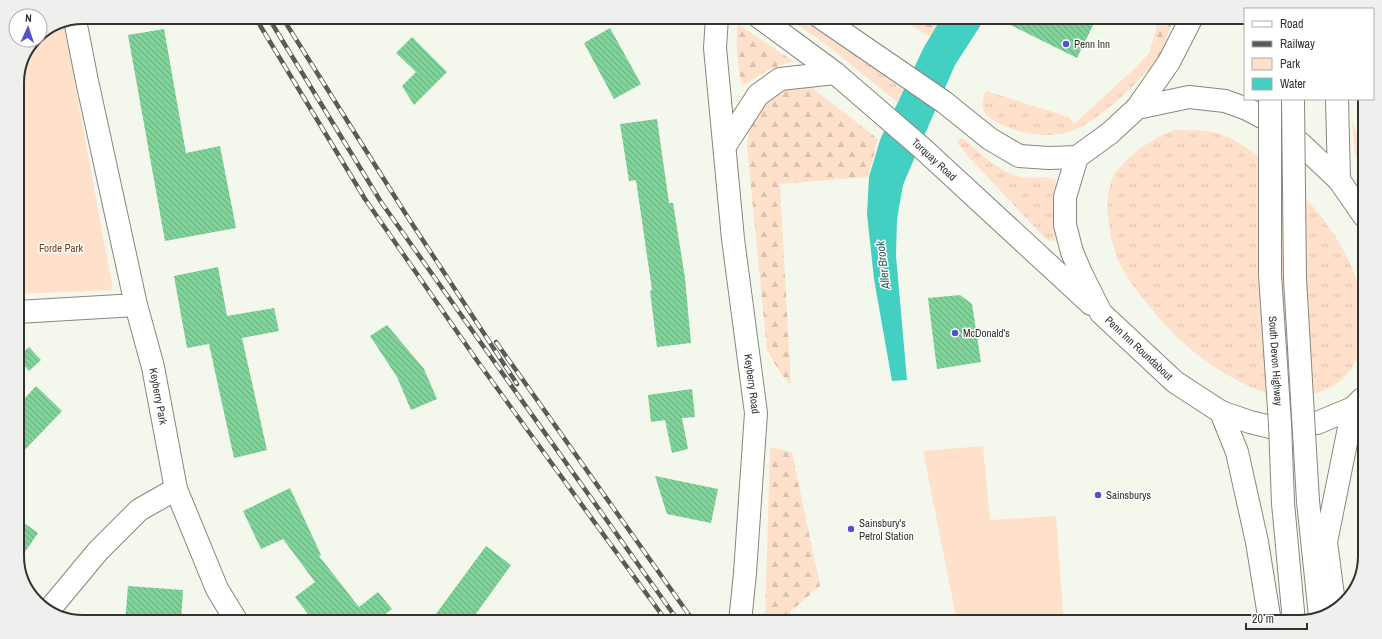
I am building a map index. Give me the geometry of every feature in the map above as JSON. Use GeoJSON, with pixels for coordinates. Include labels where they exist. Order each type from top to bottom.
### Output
{"type":"FeatureCollection","features":[{"type":"Feature","properties":{"kind":"main road","name":"Keyberry Road"},"geometry":{"type":"LineString","coordinates":[[717,24],[715,48],[733,239],[756,413],[741,615]]}},
{"type":"Feature","properties":{"kind":"main road","name":"Torquay Road"},"geometry":{"type":"LineString","coordinates":[[768,24],[835,73],[922,148],[1101,313]]}},
{"type":"Feature","properties":{"kind":"main road"},"geometry":{"type":"LineString","coordinates":[[830,24],[944,102],[990,139],[1019,156],[1049,158],[1077,157],[1110,133],[1137,108],[1170,62],[1189,24]]}},
{"type":"Feature","properties":{"kind":"main road"},"geometry":{"type":"LineString","coordinates":[[24,312],[136,305],[76,25]]}},
{"type":"Feature","properties":{"kind":"main road"},"geometry":{"type":"LineString","coordinates":[[725,146],[758,95],[780,79],[835,73]]}},
{"type":"Feature","properties":{"kind":"main road"},"geometry":{"type":"LineString","coordinates":[[1137,108],[1189,97],[1225,101],[1247,109],[1268,120],[1301,144],[1339,180],[1358,207]]}},
{"type":"Feature","properties":{"kind":"main road","name":"South Devon Highway"},"geometry":{"type":"LineString","coordinates":[[1270,100],[1270,274],[1280,424],[1283,503],[1293,615]]}},
{"type":"Feature","properties":{"kind":"main road"},"geometry":{"type":"LineString","coordinates":[[1293,100],[1296,279],[1308,502],[1320,611]]}},
{"type":"Feature","properties":{"kind":"main road"},"geometry":{"type":"LineString","coordinates":[[1337,100],[1339,180]]}},
{"type":"Feature","properties":{"kind":"main road","name":"Penn Inn Roundabout"},"geometry":{"type":"LineString","coordinates":[[1077,157],[1066,197],[1065,225],[1072,252],[1081,273],[1101,313],[1175,382],[1221,412],[1250,422],[1279,429],[1317,422],[1357,403]]}},
{"type":"Feature","properties":{"kind":"main road","name":"Keyberry Park"},"geometry":{"type":"LineString","coordinates":[[136,305],[153,367],[176,489],[217,590],[233,615]]}},
{"type":"Feature","properties":{"kind":"main road"},"geometry":{"type":"LineString","coordinates":[[1334,603],[1326,542],[1357,403]]}},
{"type":"Feature","properties":{"kind":"main road"},"geometry":{"type":"LineString","coordinates":[[1221,412],[1239,459],[1257,542],[1269,615]]}},
{"type":"Feature","properties":{"kind":"main road"},"geometry":{"type":"LineString","coordinates":[[52,606],[98,551],[139,510],[176,489]]}},
{"type":"Feature","properties":{"kind":"green space"},"geometry":{"type":"Polygon","coordinates":[[[738,24],[793,61],[770,69],[742,86],[737,55],[738,24]]]}},
{"type":"Feature","properties":{"kind":"green space"},"geometry":{"type":"Polygon","coordinates":[[[797,24],[817,24],[853,50],[903,90],[897,102],[828,46],[797,24]]]}},
{"type":"Feature","properties":{"kind":"green space"},"geometry":{"type":"Polygon","coordinates":[[[909,24],[938,24],[930,37],[909,24]]]}},
{"type":"Feature","properties":{"kind":"green space"},"geometry":{"type":"Polygon","coordinates":[[[1157,24],[1172,24],[1161,55],[1134,69],[1150,52],[1157,24]]]}},
{"type":"Feature","properties":{"kind":"green space","name":"Forde Park"},"geometry":{"type":"Polygon","coordinates":[[[64,27],[113,290],[24,294],[24,79],[30,57],[35,48],[48,48],[48,36],[64,27]]]}},
{"type":"Feature","properties":{"kind":"green space"},"geometry":{"type":"Polygon","coordinates":[[[1161,55],[1133,86],[1109,108],[1085,125],[1065,133],[1045,135],[1025,133],[998,123],[987,115],[983,109],[983,101],[986,91],[1069,117],[1074,124],[1134,69],[1161,55]]]}},
{"type":"Feature","properties":{"kind":"green space"},"geometry":{"type":"Polygon","coordinates":[[[794,85],[811,87],[878,139],[868,177],[780,184],[791,385],[781,374],[767,350],[747,146],[751,119],[767,97],[794,85]]]}},
{"type":"Feature","properties":{"kind":"green space"},"geometry":{"type":"Polygon","coordinates":[[[1352,120],[1358,136],[1358,160],[1356,154],[1353,140],[1352,120]]]}},
{"type":"Feature","properties":{"kind":"green space"},"geometry":{"type":"Polygon","coordinates":[[[1175,130],[1197,130],[1214,132],[1238,142],[1282,175],[1313,206],[1327,224],[1339,242],[1358,282],[1358,354],[1351,369],[1340,381],[1323,391],[1312,395],[1290,398],[1273,395],[1244,384],[1215,367],[1190,349],[1167,327],[1126,276],[1117,258],[1110,232],[1107,205],[1109,192],[1114,175],[1121,165],[1137,151],[1158,137],[1175,130]]]}},
{"type":"Feature","properties":{"kind":"green space"},"geometry":{"type":"Polygon","coordinates":[[[962,138],[990,161],[1012,174],[1021,177],[1047,177],[1055,179],[1055,240],[1049,241],[1043,236],[966,154],[958,144],[958,140],[962,138]]]}},
{"type":"Feature","properties":{"kind":"green space"},"geometry":{"type":"Polygon","coordinates":[[[983,446],[990,520],[1056,516],[1063,615],[956,615],[923,451],[983,446]]]}},
{"type":"Feature","properties":{"kind":"green space"},"geometry":{"type":"Polygon","coordinates":[[[770,447],[792,452],[820,586],[790,612],[792,615],[765,615],[770,447]]]}},
{"type":"Feature","properties":{"kind":"water","name":"Aller Brook"},"geometry":{"type":"Polygon","coordinates":[[[938,24],[981,24],[955,65],[903,185],[897,219],[896,256],[907,380],[892,381],[874,279],[867,214],[869,177],[880,140],[924,47],[938,24]]]}},
{"type":"Feature","properties":{"kind":"building","name":"Penn Inn"},"geometry":{"type":"Polygon","coordinates":[[[1008,24],[1094,24],[1077,58],[1008,24]]]}},
{"type":"Feature","properties":{"kind":"building"},"geometry":{"type":"Polygon","coordinates":[[[610,28],[641,84],[614,99],[584,43],[610,28]]]}},
{"type":"Feature","properties":{"kind":"building"},"geometry":{"type":"Polygon","coordinates":[[[164,29],[186,153],[220,146],[236,228],[165,241],[128,35],[164,29]]]}},
{"type":"Feature","properties":{"kind":"building"},"geometry":{"type":"Polygon","coordinates":[[[412,37],[447,72],[414,105],[402,86],[416,72],[396,53],[412,37]]]}},
{"type":"Feature","properties":{"kind":"building"},"geometry":{"type":"Polygon","coordinates":[[[657,119],[669,203],[673,203],[685,278],[691,343],[657,347],[650,291],[652,290],[636,180],[629,181],[620,124],[657,119]]]}},
{"type":"Feature","properties":{"kind":"building"},"geometry":{"type":"Polygon","coordinates":[[[218,267],[227,316],[274,308],[279,331],[242,338],[267,450],[234,458],[209,344],[187,348],[174,276],[218,267]]]}},
{"type":"Feature","properties":{"kind":"building","name":"McDonald's"},"geometry":{"type":"Polygon","coordinates":[[[960,295],[972,304],[981,362],[937,369],[928,298],[960,295]]]}},
{"type":"Feature","properties":{"kind":"building"},"geometry":{"type":"Polygon","coordinates":[[[387,325],[424,369],[437,399],[411,410],[397,377],[370,336],[387,325]]]}},
{"type":"Feature","properties":{"kind":"building"},"geometry":{"type":"Polygon","coordinates":[[[29,347],[41,360],[29,371],[24,365],[24,351],[29,347]]]}},
{"type":"Feature","properties":{"kind":"building"},"geometry":{"type":"Polygon","coordinates":[[[36,386],[62,411],[24,451],[24,399],[36,386]]]}},
{"type":"Feature","properties":{"kind":"building"},"geometry":{"type":"Polygon","coordinates":[[[692,389],[695,417],[682,418],[688,449],[672,453],[665,420],[651,422],[648,395],[692,389]]]}},
{"type":"Feature","properties":{"kind":"building"},"geometry":{"type":"Polygon","coordinates":[[[655,476],[718,489],[711,523],[667,514],[655,476]]]}},
{"type":"Feature","properties":{"kind":"building"},"geometry":{"type":"Polygon","coordinates":[[[290,488],[321,555],[319,556],[359,607],[378,592],[392,609],[384,615],[309,615],[295,597],[315,582],[283,539],[261,549],[243,511],[290,488]]]}},
{"type":"Feature","properties":{"kind":"building"},"geometry":{"type":"Polygon","coordinates":[[[24,523],[38,533],[24,553],[24,523]]]}},
{"type":"Feature","properties":{"kind":"building"},"geometry":{"type":"Polygon","coordinates":[[[486,546],[511,565],[475,615],[435,615],[486,546]]]}},
{"type":"Feature","properties":{"kind":"building"},"geometry":{"type":"Polygon","coordinates":[[[128,586],[183,590],[181,615],[126,615],[128,586]]]}},
{"type":"Feature","properties":{"kind":"railway"},"geometry":{"type":"LineString","coordinates":[[259,24],[365,199],[478,362],[662,615]]}},
{"type":"Feature","properties":{"kind":"railway"},"geometry":{"type":"LineString","coordinates":[[272,24],[381,202],[674,615]]}},
{"type":"Feature","properties":{"kind":"railway"},"geometry":{"type":"LineString","coordinates":[[286,24],[407,216],[517,384]]}},
{"type":"Feature","properties":{"kind":"railway"},"geometry":{"type":"LineString","coordinates":[[496,342],[689,615]]}},
{"type":"Feature","properties":{"kind":"place","name":"Penn Inn"},"geometry":{"type":"Point","coordinates":[1066,44]}},
{"type":"Feature","properties":{"kind":"place","name":"McDonald's"},"geometry":{"type":"Point","coordinates":[955,333]}},
{"type":"Feature","properties":{"kind":"place","name":"Sainsburys"},"geometry":{"type":"Point","coordinates":[1098,495]}},
{"type":"Feature","properties":{"kind":"place","name":"Sainsbury's Petrol Station"},"geometry":{"type":"Point","coordinates":[851,529]}}]}
